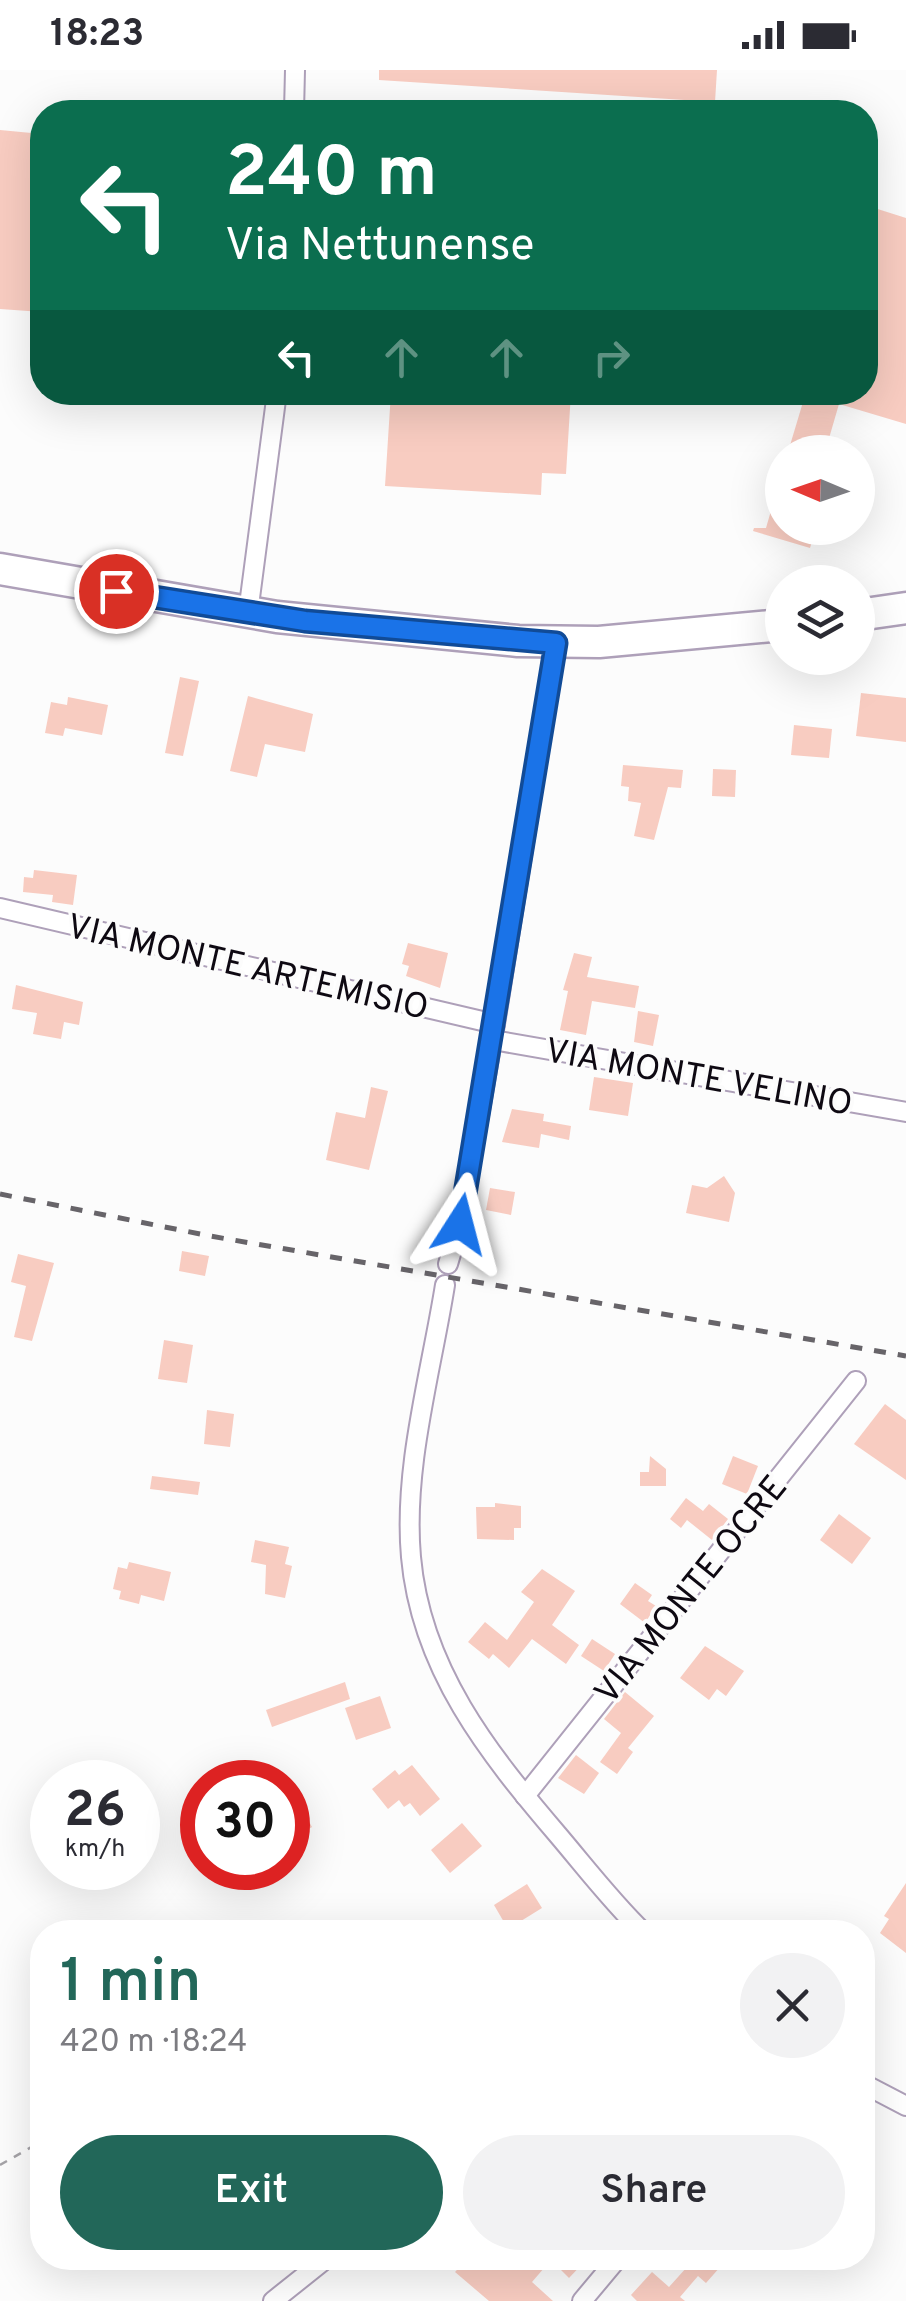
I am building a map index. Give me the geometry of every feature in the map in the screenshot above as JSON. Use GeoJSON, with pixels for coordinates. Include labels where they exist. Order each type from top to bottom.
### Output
{"type":"FeatureCollection","features":[{"type":"Feature","properties":{"kind":"main road"},"geometry":{"type":"LineString","coordinates":[[0,569],[248,613],[556,643],[765,626]]}},
{"type":"Feature","properties":{"kind":"main road"},"geometry":{"type":"LineString","coordinates":[[875,613],[906,608]]}},
{"type":"Feature","properties":{"kind":"street"},"geometry":{"type":"LineString","coordinates":[[295,100],[296,70]]}},
{"type":"Feature","properties":{"kind":"street"},"geometry":{"type":"LineString","coordinates":[[248,613],[274,405]]}},
{"type":"Feature","properties":{"kind":"street"},"geometry":{"type":"LineString","coordinates":[[448,1264],[460,1224],[494,1032],[556,643]]}},
{"type":"Feature","properties":{"kind":"street","name":"VIA MONTE ARTEMISIO"},"geometry":{"type":"LineString","coordinates":[[0,908],[494,1032]]}},
{"type":"Feature","properties":{"kind":"street","name":"VIA MONTE VELINO"},"geometry":{"type":"LineString","coordinates":[[494,1032],[906,1112]]}},
{"type":"Feature","properties":{"kind":"street"},"geometry":{"type":"LineString","coordinates":[[445,1285],[414,1478],[411,1555],[421,1617],[444,1679],[470,1723],[524,1796],[632,1920]]}},
{"type":"Feature","properties":{"kind":"street","name":"VIA MONTE OCRE"},"geometry":{"type":"LineString","coordinates":[[524,1796],[856,1381]]}},
{"type":"Feature","properties":{"kind":"street"},"geometry":{"type":"LineString","coordinates":[[875,2090],[906,2106]]}},
{"type":"Feature","properties":{"kind":"street"},"geometry":{"type":"LineString","coordinates":[[272,2301],[311,2270]]}},
{"type":"Feature","properties":{"kind":"street"},"geometry":{"type":"LineString","coordinates":[[582,2301],[608,2270]]}},
{"type":"Feature","properties":{"kind":"path"},"geometry":{"type":"LineString","coordinates":[[0,2165],[30,2148]]}},
{"type":"Feature","properties":{"kind":"building"},"geometry":{"type":"Polygon","coordinates":[[[379,70],[717,70],[715,100],[379,80],[379,70]]]}},
{"type":"Feature","properties":{"kind":"building"},"geometry":{"type":"Polygon","coordinates":[[[0,130],[30,133],[30,311],[0,309],[0,130]]]}},
{"type":"Feature","properties":{"kind":"building"},"geometry":{"type":"Polygon","coordinates":[[[878,209],[906,218],[906,424],[842,405],[878,405],[878,209]]]}},
{"type":"Feature","properties":{"kind":"building"},"geometry":{"type":"Polygon","coordinates":[[[390,405],[570,405],[566,474],[542,473],[541,495],[385,486],[390,405]]]}},
{"type":"Feature","properties":{"kind":"building"},"geometry":{"type":"Polygon","coordinates":[[[802,405],[839,405],[830,435],[793,435],[802,405]]]}},
{"type":"Feature","properties":{"kind":"building"},"geometry":{"type":"Polygon","coordinates":[[[180,677],[199,681],[183,756],[165,753],[180,677]]]}},
{"type":"Feature","properties":{"kind":"building"},"geometry":{"type":"Polygon","coordinates":[[[861,693],[906,698],[906,742],[856,736],[861,693]]]}},
{"type":"Feature","properties":{"kind":"building"},"geometry":{"type":"Polygon","coordinates":[[[248,696],[313,714],[305,752],[265,744],[257,777],[230,771],[248,696]]]}},
{"type":"Feature","properties":{"kind":"building"},"geometry":{"type":"Polygon","coordinates":[[[68,697],[108,705],[102,735],[65,728],[63,736],[45,733],[51,702],[67,705],[68,697]]]}},
{"type":"Feature","properties":{"kind":"building"},"geometry":{"type":"Polygon","coordinates":[[[794,725],[832,729],[829,758],[791,755],[794,725]]]}},
{"type":"Feature","properties":{"kind":"building"},"geometry":{"type":"Polygon","coordinates":[[[623,765],[683,770],[681,788],[668,787],[654,840],[634,836],[641,803],[628,801],[629,787],[621,786],[623,765]]]}},
{"type":"Feature","properties":{"kind":"building"},"geometry":{"type":"Polygon","coordinates":[[[713,769],[736,770],[735,797],[712,796],[713,769]]]}},
{"type":"Feature","properties":{"kind":"building"},"geometry":{"type":"Polygon","coordinates":[[[34,870],[77,875],[73,905],[52,902],[53,895],[23,892],[24,877],[33,878],[34,870]]]}},
{"type":"Feature","properties":{"kind":"building"},"geometry":{"type":"Polygon","coordinates":[[[408,943],[448,953],[440,988],[406,976],[409,966],[402,964],[408,943]]]}},
{"type":"Feature","properties":{"kind":"building"},"geometry":{"type":"Polygon","coordinates":[[[574,953],[592,957],[587,977],[639,986],[635,1008],[592,1001],[586,1035],[560,1030],[568,991],[563,990],[574,953]]]}},
{"type":"Feature","properties":{"kind":"building"},"geometry":{"type":"Polygon","coordinates":[[[16,985],[83,1002],[79,1025],[64,1022],[61,1039],[33,1034],[37,1013],[12,1009],[16,985]]]}},
{"type":"Feature","properties":{"kind":"building"},"geometry":{"type":"Polygon","coordinates":[[[638,1011],[659,1015],[653,1046],[634,1042],[638,1011]]]}},
{"type":"Feature","properties":{"kind":"building"},"geometry":{"type":"Polygon","coordinates":[[[594,1077],[633,1083],[628,1116],[589,1110],[594,1077]]]}},
{"type":"Feature","properties":{"kind":"building"},"geometry":{"type":"Polygon","coordinates":[[[371,1087],[388,1091],[369,1170],[326,1160],[336,1112],[365,1118],[371,1087]]]}},
{"type":"Feature","properties":{"kind":"building"},"geometry":{"type":"Polygon","coordinates":[[[512,1109],[544,1114],[543,1121],[571,1126],[569,1140],[541,1134],[539,1148],[502,1142],[512,1109]]]}},
{"type":"Feature","properties":{"kind":"building"},"geometry":{"type":"Polygon","coordinates":[[[724,1176],[735,1193],[729,1222],[686,1213],[692,1185],[707,1188],[724,1176]]]}},
{"type":"Feature","properties":{"kind":"building"},"geometry":{"type":"Polygon","coordinates":[[[490,1188],[515,1192],[511,1215],[486,1210],[490,1188]]]}},
{"type":"Feature","properties":{"kind":"building"},"geometry":{"type":"Polygon","coordinates":[[[182,1251],[209,1256],[205,1276],[179,1271],[182,1251]]]}},
{"type":"Feature","properties":{"kind":"building"},"geometry":{"type":"Polygon","coordinates":[[[18,1254],[54,1263],[32,1341],[14,1337],[26,1286],[11,1282],[18,1254]]]}},
{"type":"Feature","properties":{"kind":"building"},"geometry":{"type":"Polygon","coordinates":[[[164,1340],[193,1345],[187,1383],[158,1379],[164,1340]]]}},
{"type":"Feature","properties":{"kind":"building"},"geometry":{"type":"Polygon","coordinates":[[[885,1404],[906,1420],[906,1480],[854,1444],[885,1404]]]}},
{"type":"Feature","properties":{"kind":"building"},"geometry":{"type":"Polygon","coordinates":[[[207,1410],[234,1414],[230,1447],[204,1444],[207,1410]]]}},
{"type":"Feature","properties":{"kind":"building"},"geometry":{"type":"Polygon","coordinates":[[[650,1456],[666,1469],[666,1486],[640,1486],[640,1472],[649,1472],[650,1456]]]}},
{"type":"Feature","properties":{"kind":"building"},"geometry":{"type":"Polygon","coordinates":[[[733,1456],[758,1466],[747,1494],[722,1484],[733,1456]]]}},
{"type":"Feature","properties":{"kind":"building"},"geometry":{"type":"Polygon","coordinates":[[[152,1476],[200,1482],[198,1495],[150,1489],[152,1476]]]}},
{"type":"Feature","properties":{"kind":"building"},"geometry":{"type":"Polygon","coordinates":[[[686,1498],[703,1511],[709,1504],[728,1519],[712,1540],[687,1520],[681,1528],[670,1519],[686,1498]]]}},
{"type":"Feature","properties":{"kind":"building"},"geometry":{"type":"Polygon","coordinates":[[[495,1503],[521,1506],[521,1528],[514,1528],[514,1540],[477,1539],[476,1507],[495,1507],[495,1503]]]}},
{"type":"Feature","properties":{"kind":"building"},"geometry":{"type":"Polygon","coordinates":[[[839,1514],[871,1538],[852,1564],[820,1540],[839,1514]]]}},
{"type":"Feature","properties":{"kind":"building"},"geometry":{"type":"Polygon","coordinates":[[[255,1540],[289,1547],[285,1564],[292,1566],[285,1598],[265,1594],[266,1565],[251,1562],[255,1540]]]}},
{"type":"Feature","properties":{"kind":"building"},"geometry":{"type":"Polygon","coordinates":[[[129,1562],[171,1572],[164,1601],[141,1595],[139,1604],[119,1599],[121,1591],[113,1589],[118,1567],[127,1569],[129,1562]]]}},
{"type":"Feature","properties":{"kind":"building"},"geometry":{"type":"Polygon","coordinates":[[[542,1569],[575,1591],[552,1625],[579,1645],[566,1664],[532,1639],[509,1668],[493,1654],[489,1659],[468,1642],[485,1622],[507,1640],[534,1602],[521,1592],[542,1569]]]}},
{"type":"Feature","properties":{"kind":"building"},"geometry":{"type":"Polygon","coordinates":[[[635,1583],[652,1595],[648,1601],[656,1606],[645,1623],[620,1604],[635,1583]]]}},
{"type":"Feature","properties":{"kind":"building"},"geometry":{"type":"Polygon","coordinates":[[[592,1639],[615,1654],[604,1671],[581,1656],[592,1639]]]}},
{"type":"Feature","properties":{"kind":"building"},"geometry":{"type":"Polygon","coordinates":[[[705,1646],[744,1671],[726,1696],[717,1689],[709,1700],[680,1678],[705,1646]]]}},
{"type":"Feature","properties":{"kind":"building"},"geometry":{"type":"Polygon","coordinates":[[[345,1682],[350,1699],[272,1727],[266,1710],[345,1682]]]}},
{"type":"Feature","properties":{"kind":"building"},"geometry":{"type":"Polygon","coordinates":[[[625,1692],[654,1716],[628,1748],[633,1752],[617,1774],[600,1762],[621,1733],[604,1719],[625,1692]]]}},
{"type":"Feature","properties":{"kind":"building"},"geometry":{"type":"Polygon","coordinates":[[[380,1696],[391,1728],[356,1740],[345,1708],[380,1696]]]}},
{"type":"Feature","properties":{"kind":"building"},"geometry":{"type":"Polygon","coordinates":[[[576,1755],[599,1773],[584,1794],[558,1778],[576,1755]]]}},
{"type":"Feature","properties":{"kind":"building"},"geometry":{"type":"Polygon","coordinates":[[[412,1765],[440,1799],[420,1816],[410,1803],[404,1807],[399,1800],[388,1809],[372,1789],[395,1770],[399,1775],[412,1765]]]}},
{"type":"Feature","properties":{"kind":"building"},"geometry":{"type":"Polygon","coordinates":[[[462,1823],[482,1846],[450,1873],[431,1850],[462,1823]]]}},
{"type":"Feature","properties":{"kind":"building"},"geometry":{"type":"Polygon","coordinates":[[[906,1883],[906,1953],[880,1933],[889,1919],[884,1916],[906,1883]]]}},
{"type":"Feature","properties":{"kind":"building"},"geometry":{"type":"Polygon","coordinates":[[[527,1884],[542,1908],[523,1920],[503,1920],[494,1905],[527,1884]]]}},
{"type":"Feature","properties":{"kind":"building"},"geometry":{"type":"Polygon","coordinates":[[[542,2270],[532,2282],[553,2301],[489,2301],[455,2272],[542,2270]]]}},
{"type":"Feature","properties":{"kind":"building"},"geometry":{"type":"Polygon","coordinates":[[[684,2270],[717,2270],[706,2283],[698,2276],[680,2297],[685,2301],[637,2301],[631,2295],[652,2272],[669,2287],[684,2270]]]}},
{"type":"Feature","properties":{"kind":"railway"},"geometry":{"type":"LineString","coordinates":[[0,1194],[210,1236],[906,1356]]}},
{"type":"Feature","properties":{"kind":"route"},"geometry":{"type":"LineString","coordinates":[[116,591],[305,621],[556,643],[460,1224]]}}]}
